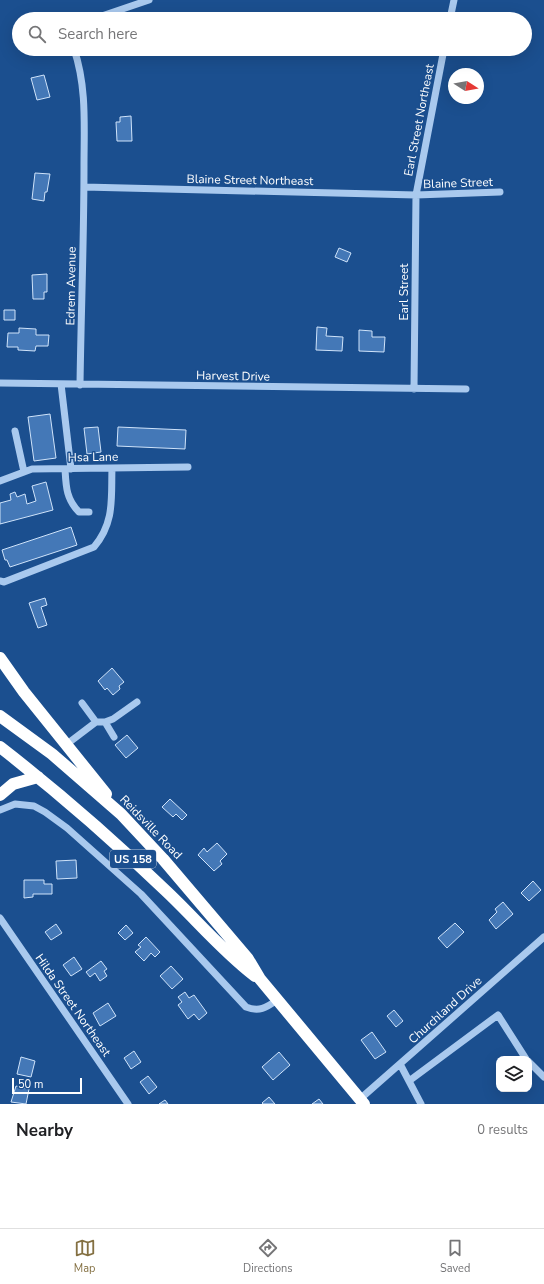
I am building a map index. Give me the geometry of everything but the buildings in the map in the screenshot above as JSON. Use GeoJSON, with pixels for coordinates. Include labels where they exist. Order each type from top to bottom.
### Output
{"type":"FeatureCollection","features":[{"type":"Feature","properties":{"kind":"highway"},"geometry":{"type":"LineString","coordinates":[[0,658],[24,692],[91,773],[121,814]]}},
{"type":"Feature","properties":{"kind":"highway","name":"Reidsville Road"},"geometry":{"type":"LineString","coordinates":[[0,716],[52,754],[121,814],[163,859],[248,959],[260,979],[362,1102]]}},
{"type":"Feature","properties":{"kind":"highway","name":"Reidsville Road"},"geometry":{"type":"LineString","coordinates":[[0,747],[109,837],[182,906],[241,965],[260,979]]}},
{"type":"Feature","properties":{"kind":"highway"},"geometry":{"type":"LineString","coordinates":[[0,795],[13,784],[38,777]]}},
{"type":"Feature","properties":{"kind":"street"},"geometry":{"type":"LineString","coordinates":[[114,12],[149,0]]}},
{"type":"Feature","properties":{"kind":"street"},"geometry":{"type":"LineString","coordinates":[[451,12],[454,0]]}},
{"type":"Feature","properties":{"kind":"street","name":"Edrem Avenue"},"geometry":{"type":"LineString","coordinates":[[76,56],[84,94],[84,187],[80,385]]}},
{"type":"Feature","properties":{"kind":"street","name":"Earl Street Northeast"},"geometry":{"type":"LineString","coordinates":[[416,195],[443,56]]}},
{"type":"Feature","properties":{"kind":"street","name":"Blaine Street Northeast"},"geometry":{"type":"LineString","coordinates":[[84,187],[416,195]]}},
{"type":"Feature","properties":{"kind":"street","name":"Blaine Street"},"geometry":{"type":"LineString","coordinates":[[416,195],[500,192]]}},
{"type":"Feature","properties":{"kind":"street","name":"Earl Street"},"geometry":{"type":"LineString","coordinates":[[414,389],[416,195]]}},
{"type":"Feature","properties":{"kind":"street","name":"Harvest Drive"},"geometry":{"type":"LineString","coordinates":[[0,383],[466,389]]}},
{"type":"Feature","properties":{"kind":"street"},"geometry":{"type":"LineString","coordinates":[[61,384],[68,469],[66,494],[79,512],[89,512]]}},
{"type":"Feature","properties":{"kind":"street"},"geometry":{"type":"LineString","coordinates":[[15,431],[24,472]]}},
{"type":"Feature","properties":{"kind":"street","name":"Hsa Lane"},"geometry":{"type":"LineString","coordinates":[[0,481],[32,469],[188,467]]}},
{"type":"Feature","properties":{"kind":"street"},"geometry":{"type":"LineString","coordinates":[[0,581],[4,582],[94,547],[104,535],[111,514],[112,468]]}},
{"type":"Feature","properties":{"kind":"street"},"geometry":{"type":"LineString","coordinates":[[67,744],[96,722],[105,722],[113,719],[137,702]]}},
{"type":"Feature","properties":{"kind":"street"},"geometry":{"type":"LineString","coordinates":[[82,703],[96,722]]}},
{"type":"Feature","properties":{"kind":"street"},"geometry":{"type":"LineString","coordinates":[[105,722],[114,737]]}},
{"type":"Feature","properties":{"kind":"street"},"geometry":{"type":"LineString","coordinates":[[0,810],[15,804],[22,804],[34,806],[51,815],[68,828],[142,894],[246,1007],[254,1010],[262,1009],[277,1000]]}},
{"type":"Feature","properties":{"kind":"street","name":"Hilda Street Northeast"},"geometry":{"type":"LineString","coordinates":[[0,918],[128,1104]]}},
{"type":"Feature","properties":{"kind":"street","name":"Churchland Drive"},"geometry":{"type":"LineString","coordinates":[[362,1102],[400,1064],[544,937]]}},
{"type":"Feature","properties":{"kind":"street"},"geometry":{"type":"LineString","coordinates":[[409,1081],[498,1014],[524,1056]]}},
{"type":"Feature","properties":{"kind":"street"},"geometry":{"type":"LineString","coordinates":[[400,1064],[421,1104]]}},
{"type":"Feature","properties":{"kind":"street"},"geometry":{"type":"LineString","coordinates":[[532,1065],[544,1077]]}}]}
